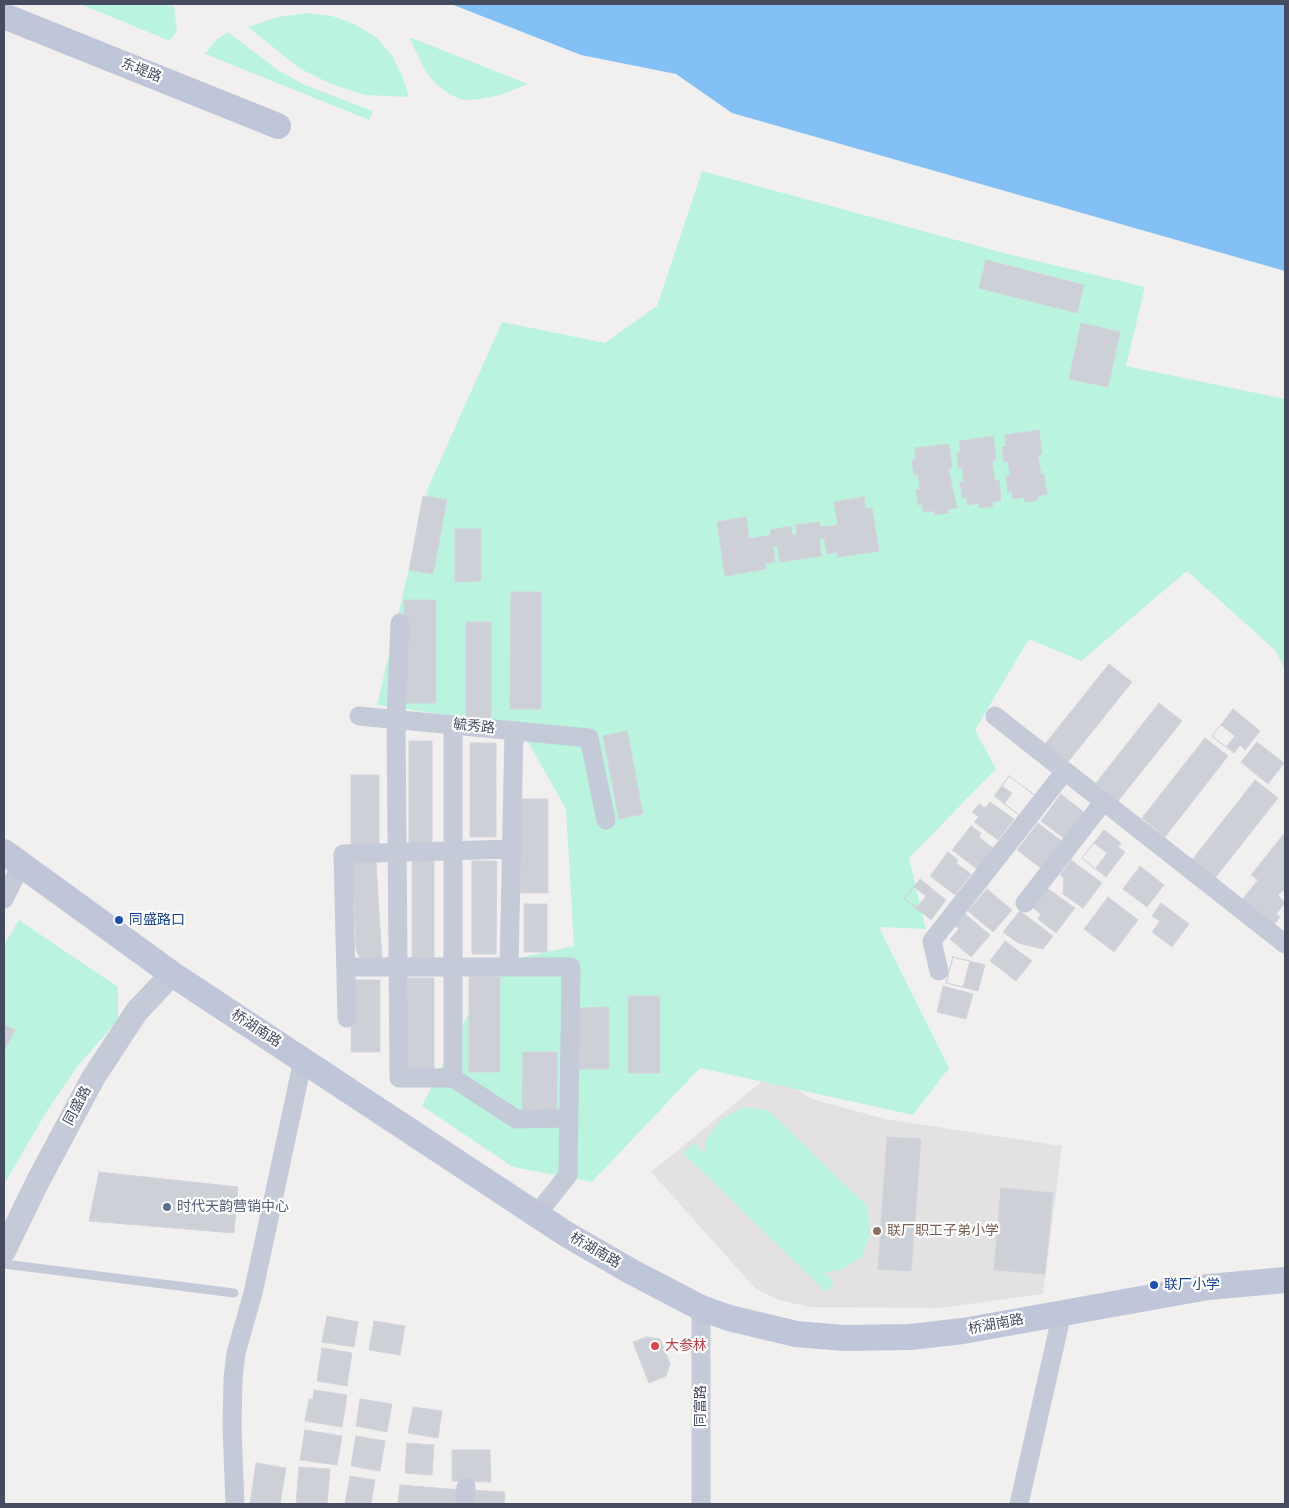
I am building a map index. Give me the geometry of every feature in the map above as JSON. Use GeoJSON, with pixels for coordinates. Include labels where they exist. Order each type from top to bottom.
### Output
{"type":"FeatureCollection","features":[{"type":"Feature","properties":{"kind":"main road","name":"东堤路"},"geometry":{"type":"LineString","coordinates":[[4,16],[278,126]]}},
{"type":"Feature","properties":{"kind":"main road","name":"桥湖南路"},"geometry":{"type":"LineString","coordinates":[[13,858],[172,974],[537,1214],[632,1272],[701,1308],[729,1318],[796,1334],[844,1338],[919,1336],[963,1331],[1208,1287],[1285,1280]]}},
{"type":"Feature","properties":{"kind":"street"},"geometry":{"type":"LineString","coordinates":[[400,623],[396,719],[399,1078],[453,1078],[516,1120],[569,1118]]}},
{"type":"Feature","properties":{"kind":"street","name":"毓秀路"},"geometry":{"type":"LineString","coordinates":[[360,716],[589,738],[606,820]]}},
{"type":"Feature","properties":{"kind":"street"},"geometry":{"type":"LineString","coordinates":[[994,716],[1285,944]]}},
{"type":"Feature","properties":{"kind":"street"},"geometry":{"type":"LineString","coordinates":[[453,725],[453,1078]]}},
{"type":"Feature","properties":{"kind":"street"},"geometry":{"type":"LineString","coordinates":[[509,967],[514,731]]}},
{"type":"Feature","properties":{"kind":"street"},"geometry":{"type":"LineString","coordinates":[[940,971],[932,941],[1065,771]]}},
{"type":"Feature","properties":{"kind":"street"},"geometry":{"type":"LineString","coordinates":[[1025,903],[1104,801]]}},
{"type":"Feature","properties":{"kind":"street"},"geometry":{"type":"LineString","coordinates":[[347,1018],[343,854],[512,849]]}},
{"type":"Feature","properties":{"kind":"street"},"geometry":{"type":"LineString","coordinates":[[4,899],[13,858]]}},
{"type":"Feature","properties":{"kind":"street"},"geometry":{"type":"LineString","coordinates":[[346,967],[571,967],[568,1175],[537,1214]]}},
{"type":"Feature","properties":{"kind":"street","name":"同盛路"},"geometry":{"type":"LineString","coordinates":[[4,1251],[37,1183],[93,1078],[136,1011],[172,974]]}},
{"type":"Feature","properties":{"kind":"street"},"geometry":{"type":"LineString","coordinates":[[235,1504],[232,1379],[236,1353],[253,1293],[303,1060]]}},
{"type":"Feature","properties":{"kind":"street","name":"同富路"},"geometry":{"type":"LineString","coordinates":[[701,1308],[701,1504]]}},
{"type":"Feature","properties":{"kind":"street"},"geometry":{"type":"LineString","coordinates":[[1019,1504],[1062,1313]]}},
{"type":"Feature","properties":{"kind":"lane"},"geometry":{"type":"LineString","coordinates":[[4,1264],[234,1293]]}},
{"type":"Feature","properties":{"kind":"shaded area","name":"联厂职工子弟小学"},"geometry":{"type":"Polygon","coordinates":[[[771,1074],[812,1099],[885,1119],[1062,1146],[1043,1294],[940,1308],[810,1307],[779,1300],[756,1289],[651,1172],[771,1074]]]}},
{"type":"Feature","properties":{"kind":"green space"},"geometry":{"type":"Polygon","coordinates":[[[80,4],[161,4],[174,6],[177,31],[170,41],[80,4]]]}},
{"type":"Feature","properties":{"kind":"green space"},"geometry":{"type":"Polygon","coordinates":[[[308,13],[332,16],[354,24],[376,37],[392,55],[403,78],[409,97],[365,95],[331,84],[299,68],[248,27],[278,17],[308,13]]]}},
{"type":"Feature","properties":{"kind":"green space"},"geometry":{"type":"Polygon","coordinates":[[[228,32],[279,71],[307,86],[373,111],[369,120],[205,54],[215,41],[228,32]]]}},
{"type":"Feature","properties":{"kind":"green space"},"geometry":{"type":"Polygon","coordinates":[[[409,37],[528,84],[500,95],[480,99],[464,100],[450,95],[435,83],[426,72],[409,37]]]}},
{"type":"Feature","properties":{"kind":"green space"},"geometry":{"type":"Polygon","coordinates":[[[702,171],[1004,253],[1145,287],[1126,366],[1285,399],[1285,671],[1276,651],[1187,571],[1081,661],[1029,639],[975,730],[996,769],[909,858],[926,929],[879,927],[949,1068],[913,1115],[700,1068],[592,1182],[513,1167],[422,1106],[494,963],[574,946],[566,809],[519,726],[377,705],[428,488],[502,322],[605,343],[657,306],[702,171]]]}},
{"type":"Feature","properties":{"kind":"green space"},"geometry":{"type":"Polygon","coordinates":[[[19,920],[118,987],[118,1020],[77,1067],[45,1114],[6,1181],[4,1180],[4,945],[19,920]]]}},
{"type":"Feature","properties":{"kind":"green space"},"geometry":{"type":"Polygon","coordinates":[[[743,1107],[768,1110],[868,1207],[870,1234],[862,1257],[840,1270],[824,1272],[834,1283],[826,1292],[683,1153],[695,1143],[704,1153],[707,1138],[720,1120],[743,1107]]]}},
{"type":"Feature","properties":{"kind":"water"},"geometry":{"type":"Polygon","coordinates":[[[451,4],[1285,4],[1285,271],[732,113],[676,74],[581,55],[451,4]]]}},
{"type":"Feature","properties":{"kind":"building"},"geometry":{"type":"Polygon","coordinates":[[[986,260],[1084,285],[1077,313],[979,288],[986,260]]]}},
{"type":"Feature","properties":{"kind":"building"},"geometry":{"type":"Polygon","coordinates":[[[1081,323],[1120,332],[1108,387],[1069,379],[1081,323]]]}},
{"type":"Feature","properties":{"kind":"building"},"geometry":{"type":"Polygon","coordinates":[[[1039,430],[1042,454],[1038,455],[1041,474],[1044,474],[1047,494],[1038,496],[1038,500],[1025,502],[1024,497],[1013,499],[1012,491],[1008,492],[1006,476],[1010,476],[1008,461],[1004,462],[1002,447],[1006,446],[1005,435],[1039,430]]]}},
{"type":"Feature","properties":{"kind":"building"},"geometry":{"type":"Polygon","coordinates":[[[993,436],[996,460],[992,461],[995,481],[999,480],[1001,501],[992,502],[993,506],[979,508],[979,503],[968,505],[966,497],[962,498],[960,482],[964,482],[962,468],[958,468],[957,453],[961,452],[959,441],[993,436]]]}},
{"type":"Feature","properties":{"kind":"building"},"geometry":{"type":"Polygon","coordinates":[[[949,444],[952,468],[948,468],[957,508],[948,509],[948,513],[935,515],[934,511],[923,512],[922,504],[918,505],[916,490],[920,489],[918,475],[914,475],[912,460],[916,460],[915,448],[949,444]]]}},
{"type":"Feature","properties":{"kind":"building"},"geometry":{"type":"Polygon","coordinates":[[[423,496],[447,500],[433,574],[409,570],[423,496]]]}},
{"type":"Feature","properties":{"kind":"building"},"geometry":{"type":"Polygon","coordinates":[[[864,497],[866,509],[872,508],[879,551],[838,557],[838,552],[827,554],[824,538],[819,539],[821,556],[780,562],[777,546],[773,547],[775,562],[765,563],[766,569],[725,576],[717,522],[746,517],[749,539],[771,535],[770,530],[791,526],[792,535],[797,534],[796,525],[819,522],[820,527],[838,525],[834,502],[864,497]]]}},
{"type":"Feature","properties":{"kind":"building"},"geometry":{"type":"Polygon","coordinates":[[[455,529],[481,529],[481,581],[455,582],[455,529]]]}},
{"type":"Feature","properties":{"kind":"building"},"geometry":{"type":"Polygon","coordinates":[[[511,592],[541,592],[541,709],[510,709],[511,592]]]}},
{"type":"Feature","properties":{"kind":"building"},"geometry":{"type":"Polygon","coordinates":[[[404,600],[436,600],[436,703],[405,703],[404,600]]]}},
{"type":"Feature","properties":{"kind":"building"},"geometry":{"type":"Polygon","coordinates":[[[466,622],[491,622],[491,718],[466,718],[466,622]]]}},
{"type":"Feature","properties":{"kind":"building"},"geometry":{"type":"Polygon","coordinates":[[[1109,664],[1132,682],[1068,762],[1045,744],[1109,664]]]}},
{"type":"Feature","properties":{"kind":"building"},"geometry":{"type":"Polygon","coordinates":[[[1159,703],[1182,721],[1118,801],[1096,783],[1159,703]]]}},
{"type":"Feature","properties":{"kind":"building"},"geometry":{"type":"Polygon","coordinates":[[[1233,709],[1260,731],[1245,750],[1240,745],[1234,753],[1212,736],[1233,709]]]}},
{"type":"Feature","properties":{"kind":"building"},"geometry":{"type":"Polygon","coordinates":[[[1221,725],[1235,736],[1226,747],[1212,736],[1221,725]]]}},
{"type":"Feature","properties":{"kind":"building"},"geometry":{"type":"Polygon","coordinates":[[[627,731],[643,814],[619,819],[603,736],[627,731]]]}},
{"type":"Feature","properties":{"kind":"building"},"geometry":{"type":"Polygon","coordinates":[[[1205,738],[1228,756],[1165,837],[1142,818],[1205,738]]]}},
{"type":"Feature","properties":{"kind":"building"},"geometry":{"type":"Polygon","coordinates":[[[409,741],[432,741],[432,842],[409,843],[409,741]]]}},
{"type":"Feature","properties":{"kind":"building"},"geometry":{"type":"Polygon","coordinates":[[[1257,742],[1284,763],[1268,784],[1241,762],[1257,742]]]}},
{"type":"Feature","properties":{"kind":"building"},"geometry":{"type":"Polygon","coordinates":[[[470,743],[496,743],[496,837],[470,837],[470,743]]]}},
{"type":"Feature","properties":{"kind":"building"},"geometry":{"type":"Polygon","coordinates":[[[351,775],[379,775],[379,849],[351,849],[351,775]]]}},
{"type":"Feature","properties":{"kind":"building"},"geometry":{"type":"Polygon","coordinates":[[[1009,776],[1036,796],[1021,816],[1004,804],[1012,793],[1002,786],[1009,776]]]}},
{"type":"Feature","properties":{"kind":"building"},"geometry":{"type":"Polygon","coordinates":[[[1009,776],[1036,796],[1021,816],[994,796],[1009,776]]]}},
{"type":"Feature","properties":{"kind":"building"},"geometry":{"type":"Polygon","coordinates":[[[1255,780],[1278,798],[1215,878],[1192,860],[1255,780]]]}},
{"type":"Feature","properties":{"kind":"building"},"geometry":{"type":"Polygon","coordinates":[[[1061,794],[1086,814],[1066,840],[1041,821],[1061,794]]]}},
{"type":"Feature","properties":{"kind":"building"},"geometry":{"type":"Polygon","coordinates":[[[520,799],[548,799],[548,893],[520,893],[520,799]]]}},
{"type":"Feature","properties":{"kind":"building"},"geometry":{"type":"Polygon","coordinates":[[[990,802],[1014,819],[998,840],[974,822],[979,817],[972,812],[979,804],[985,808],[990,802]]]}},
{"type":"Feature","properties":{"kind":"building"},"geometry":{"type":"Polygon","coordinates":[[[1038,823],[1063,842],[1042,869],[1017,850],[1038,823]]]}},
{"type":"Feature","properties":{"kind":"building"},"geometry":{"type":"Polygon","coordinates":[[[971,826],[981,833],[979,837],[993,848],[977,869],[952,850],[971,826]]]}},
{"type":"Feature","properties":{"kind":"building"},"geometry":{"type":"Polygon","coordinates":[[[1104,830],[1121,843],[1118,847],[1125,852],[1106,877],[1082,858],[1104,830]]]}},
{"type":"Feature","properties":{"kind":"building"},"geometry":{"type":"Polygon","coordinates":[[[1283,835],[1285,837],[1285,889],[1278,895],[1285,903],[1276,914],[1280,917],[1272,927],[1240,902],[1258,880],[1251,875],[1283,835]]]}},
{"type":"Feature","properties":{"kind":"building"},"geometry":{"type":"Polygon","coordinates":[[[1094,843],[1107,853],[1095,869],[1082,858],[1094,843]]]}},
{"type":"Feature","properties":{"kind":"building"},"geometry":{"type":"Polygon","coordinates":[[[948,852],[958,860],[956,863],[971,874],[955,895],[930,876],[948,852]]]}},
{"type":"Feature","properties":{"kind":"building"},"geometry":{"type":"Polygon","coordinates":[[[352,859],[376,862],[382,960],[366,961],[359,956],[356,950],[352,859]]]}},
{"type":"Feature","properties":{"kind":"building"},"geometry":{"type":"Polygon","coordinates":[[[434,860],[434,960],[412,960],[412,861],[434,860]]]}},
{"type":"Feature","properties":{"kind":"building"},"geometry":{"type":"Polygon","coordinates":[[[1071,860],[1102,883],[1083,908],[1063,894],[1064,878],[1060,875],[1071,860]]]}},
{"type":"Feature","properties":{"kind":"building"},"geometry":{"type":"Polygon","coordinates":[[[472,861],[497,861],[496,954],[472,954],[472,861]]]}},
{"type":"Feature","properties":{"kind":"building"},"geometry":{"type":"Polygon","coordinates":[[[1140,866],[1164,885],[1147,907],[1123,889],[1140,866]]]}},
{"type":"Feature","properties":{"kind":"building"},"geometry":{"type":"Polygon","coordinates":[[[920,879],[946,900],[931,920],[904,899],[920,879]]]}},
{"type":"Feature","properties":{"kind":"building"},"geometry":{"type":"Polygon","coordinates":[[[914,887],[926,896],[917,908],[904,899],[914,887]]]}},
{"type":"Feature","properties":{"kind":"building"},"geometry":{"type":"Polygon","coordinates":[[[1047,888],[1075,908],[1056,933],[1038,919],[1041,914],[1032,907],[1047,888]]]}},
{"type":"Feature","properties":{"kind":"building"},"geometry":{"type":"Polygon","coordinates":[[[987,889],[1012,910],[993,932],[968,911],[987,889]]]}},
{"type":"Feature","properties":{"kind":"building"},"geometry":{"type":"Polygon","coordinates":[[[1108,897],[1138,920],[1114,952],[1084,929],[1108,897]]]}},
{"type":"Feature","properties":{"kind":"building"},"geometry":{"type":"Polygon","coordinates":[[[1161,903],[1189,924],[1172,947],[1152,932],[1160,921],[1152,916],[1161,903]]]}},
{"type":"Feature","properties":{"kind":"building"},"geometry":{"type":"Polygon","coordinates":[[[524,904],[547,904],[547,952],[524,952],[524,904]]]}},
{"type":"Feature","properties":{"kind":"building"},"geometry":{"type":"Polygon","coordinates":[[[1020,911],[1053,936],[1043,949],[1018,943],[1003,932],[1020,911]]]}},
{"type":"Feature","properties":{"kind":"building"},"geometry":{"type":"Polygon","coordinates":[[[964,913],[990,935],[971,957],[950,939],[959,929],[954,925],[964,913]]]}},
{"type":"Feature","properties":{"kind":"building"},"geometry":{"type":"Polygon","coordinates":[[[1005,941],[1032,961],[1016,981],[990,961],[1005,941]]]}},
{"type":"Feature","properties":{"kind":"building"},"geometry":{"type":"Polygon","coordinates":[[[953,957],[970,961],[963,987],[946,983],[953,957]]]}},
{"type":"Feature","properties":{"kind":"building"},"geometry":{"type":"Polygon","coordinates":[[[953,957],[985,965],[978,991],[946,983],[953,957]]]}},
{"type":"Feature","properties":{"kind":"building"},"geometry":{"type":"Polygon","coordinates":[[[469,976],[500,977],[500,1072],[469,1072],[469,976]]]}},
{"type":"Feature","properties":{"kind":"building"},"geometry":{"type":"Polygon","coordinates":[[[408,978],[434,978],[434,1075],[408,1075],[408,978]]]}},
{"type":"Feature","properties":{"kind":"building"},"geometry":{"type":"Polygon","coordinates":[[[352,980],[380,980],[380,1052],[351,1052],[352,980]]]}},
{"type":"Feature","properties":{"kind":"building"},"geometry":{"type":"Polygon","coordinates":[[[943,986],[973,994],[966,1019],[937,1012],[943,986]]]}},
{"type":"Feature","properties":{"kind":"building"},"geometry":{"type":"Polygon","coordinates":[[[628,996],[660,996],[660,1073],[628,1073],[628,996]]]}},
{"type":"Feature","properties":{"kind":"building"},"geometry":{"type":"Polygon","coordinates":[[[609,1007],[609,1069],[576,1069],[576,1008],[609,1007]]]}},
{"type":"Feature","properties":{"kind":"building"},"geometry":{"type":"Polygon","coordinates":[[[4,1025],[15,1030],[4,1051],[4,1025]]]}},
{"type":"Feature","properties":{"kind":"building"},"geometry":{"type":"Polygon","coordinates":[[[523,1052],[557,1052],[557,1115],[522,1115],[523,1052]]]}},
{"type":"Feature","properties":{"kind":"building"},"geometry":{"type":"Polygon","coordinates":[[[887,1137],[921,1139],[911,1271],[878,1269],[887,1137]]]}},
{"type":"Feature","properties":{"kind":"building"},"geometry":{"type":"Polygon","coordinates":[[[99,1172],[238,1187],[234,1233],[89,1221],[99,1172]]]}},
{"type":"Feature","properties":{"kind":"building"},"geometry":{"type":"Polygon","coordinates":[[[1001,1188],[1053,1193],[1045,1274],[994,1270],[1001,1188]]]}},
{"type":"Feature","properties":{"kind":"building"},"geometry":{"type":"Polygon","coordinates":[[[327,1316],[358,1322],[354,1347],[322,1342],[327,1316]]]}},
{"type":"Feature","properties":{"kind":"building"},"geometry":{"type":"Polygon","coordinates":[[[374,1321],[405,1326],[400,1355],[369,1350],[374,1321]]]}},
{"type":"Feature","properties":{"kind":"building"},"geometry":{"type":"Polygon","coordinates":[[[646,1337],[660,1339],[670,1364],[666,1376],[649,1383],[633,1342],[646,1337]]]}},
{"type":"Feature","properties":{"kind":"building"},"geometry":{"type":"Polygon","coordinates":[[[322,1348],[352,1353],[347,1386],[317,1381],[322,1348]]]}},
{"type":"Feature","properties":{"kind":"building"},"geometry":{"type":"Polygon","coordinates":[[[314,1390],[347,1395],[342,1427],[305,1421],[309,1399],[313,1399],[314,1390]]]}},
{"type":"Feature","properties":{"kind":"building"},"geometry":{"type":"Polygon","coordinates":[[[360,1399],[392,1404],[387,1432],[356,1426],[360,1399]]]}},
{"type":"Feature","properties":{"kind":"building"},"geometry":{"type":"Polygon","coordinates":[[[413,1407],[442,1411],[438,1438],[408,1433],[413,1407]]]}},
{"type":"Feature","properties":{"kind":"building"},"geometry":{"type":"Polygon","coordinates":[[[305,1430],[342,1436],[337,1465],[300,1460],[305,1430]]]}},
{"type":"Feature","properties":{"kind":"building"},"geometry":{"type":"Polygon","coordinates":[[[356,1436],[385,1441],[380,1471],[351,1466],[356,1436]]]}},
{"type":"Feature","properties":{"kind":"building"},"geometry":{"type":"Polygon","coordinates":[[[407,1443],[434,1445],[432,1475],[405,1473],[407,1443]]]}},
{"type":"Feature","properties":{"kind":"building"},"geometry":{"type":"Polygon","coordinates":[[[452,1450],[490,1450],[491,1482],[452,1481],[452,1450]]]}},
{"type":"Feature","properties":{"kind":"building"},"geometry":{"type":"Polygon","coordinates":[[[256,1463],[286,1468],[280,1504],[250,1504],[256,1463]]]}},
{"type":"Feature","properties":{"kind":"building"},"geometry":{"type":"Polygon","coordinates":[[[299,1467],[330,1469],[327,1504],[296,1504],[299,1467]]]}},
{"type":"Feature","properties":{"kind":"building"},"geometry":{"type":"Polygon","coordinates":[[[350,1476],[375,1480],[371,1504],[345,1504],[350,1476]]]}},
{"type":"Feature","properties":{"kind":"building"},"geometry":{"type":"Polygon","coordinates":[[[400,1485],[461,1490],[460,1504],[398,1504],[400,1485]]]}},
{"type":"Feature","properties":{"kind":"building"},"geometry":{"type":"Polygon","coordinates":[[[470,1490],[505,1492],[504,1504],[469,1504],[470,1490]]]}},
{"type":"Feature","properties":{"kind":"place","name":"同盛路口"},"geometry":{"type":"Point","coordinates":[119,920]}},
{"type":"Feature","properties":{"kind":"place","name":"时代天韵营销中心"},"geometry":{"type":"Point","coordinates":[167,1207]}},
{"type":"Feature","properties":{"kind":"place","name":"联厂职工子弟小学"},"geometry":{"type":"Point","coordinates":[877,1231]}},
{"type":"Feature","properties":{"kind":"place","name":"联厂小学"},"geometry":{"type":"Point","coordinates":[1154,1285]}},
{"type":"Feature","properties":{"kind":"place","name":"大参林"},"geometry":{"type":"Point","coordinates":[655,1346]}}]}
